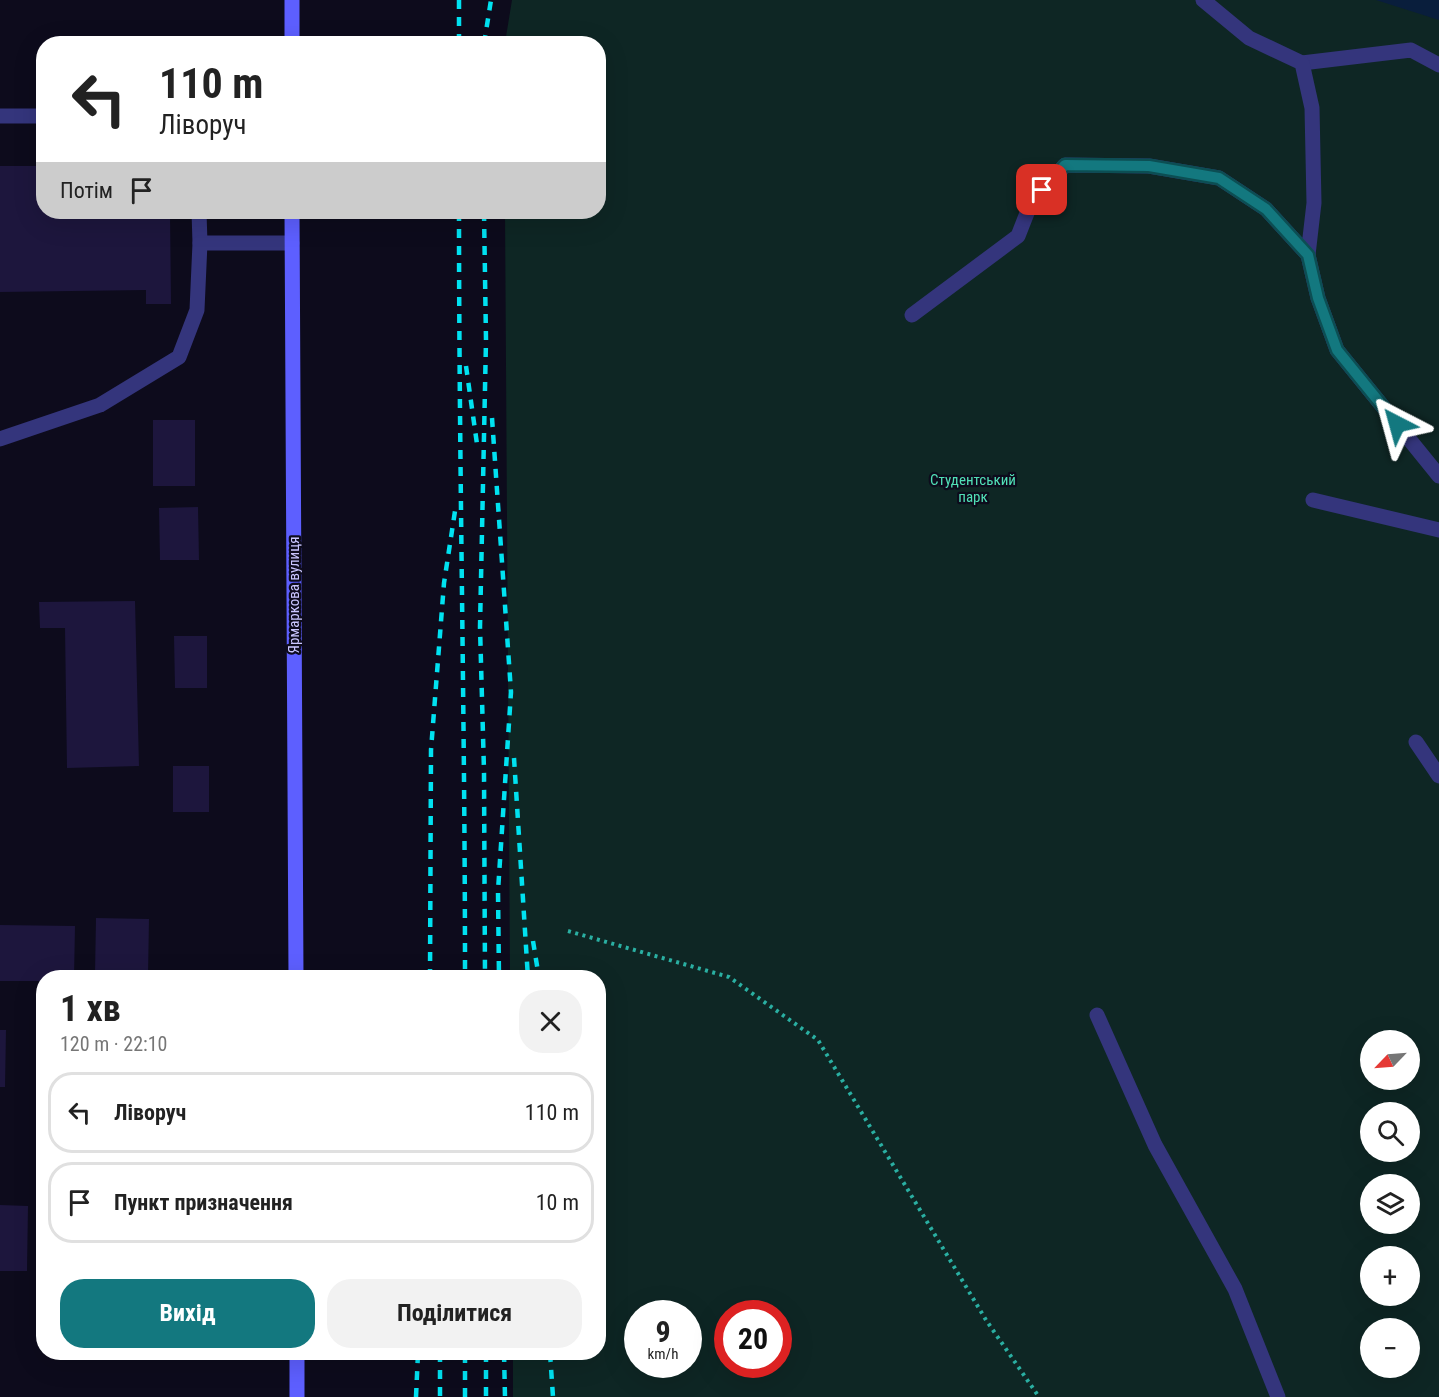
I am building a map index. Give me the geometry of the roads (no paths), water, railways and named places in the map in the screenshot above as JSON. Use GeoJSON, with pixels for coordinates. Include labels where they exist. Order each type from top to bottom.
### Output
{"type":"FeatureCollection","features":[{"type":"Feature","properties":{"kind":"street"},"geometry":{"type":"LineString","coordinates":[[292,0],[292,36]]}},
{"type":"Feature","properties":{"kind":"street","name":"Ярмаркова вулиця"},"geometry":{"type":"LineString","coordinates":[[292,219],[296,970]]}},
{"type":"Feature","properties":{"kind":"street"},"geometry":{"type":"LineString","coordinates":[[297,1360],[297,1397]]}},
{"type":"Feature","properties":{"kind":"lane"},"geometry":{"type":"LineString","coordinates":[[1203,0],[1249,38],[1302,63],[1411,50],[1439,66]]}},
{"type":"Feature","properties":{"kind":"lane"},"geometry":{"type":"LineString","coordinates":[[1302,63],[1312,108],[1314,203],[1308,255],[1318,298],[1337,350],[1439,476]]}},
{"type":"Feature","properties":{"kind":"lane"},"geometry":{"type":"LineString","coordinates":[[0,116],[36,116]]}},
{"type":"Feature","properties":{"kind":"lane"},"geometry":{"type":"LineString","coordinates":[[912,315],[1018,237],[1031,203],[1065,165],[1149,166],[1219,178],[1266,209],[1308,255]]}},
{"type":"Feature","properties":{"kind":"lane"},"geometry":{"type":"LineString","coordinates":[[0,439],[100,405],[179,357],[197,310],[199,219]]}},
{"type":"Feature","properties":{"kind":"lane"},"geometry":{"type":"LineString","coordinates":[[200,243],[292,243]]}},
{"type":"Feature","properties":{"kind":"lane"},"geometry":{"type":"LineString","coordinates":[[1313,500],[1439,530]]}},
{"type":"Feature","properties":{"kind":"lane"},"geometry":{"type":"LineString","coordinates":[[1416,742],[1439,776]]}},
{"type":"Feature","properties":{"kind":"lane"},"geometry":{"type":"LineString","coordinates":[[1097,1015],[1155,1145],[1235,1289],[1278,1397]]}},
{"type":"Feature","properties":{"kind":"water"},"geometry":{"type":"Polygon","coordinates":[[[1376,0],[1439,0],[1439,20],[1376,0]]]}},
{"type":"Feature","properties":{"kind":"railway"},"geometry":{"type":"LineString","coordinates":[[459,0],[459,36]]}},
{"type":"Feature","properties":{"kind":"railway"},"geometry":{"type":"LineString","coordinates":[[485,36],[491,0]]}},
{"type":"Feature","properties":{"kind":"railway"},"geometry":{"type":"LineString","coordinates":[[459,219],[465,970]]}},
{"type":"Feature","properties":{"kind":"railway"},"geometry":{"type":"LineString","coordinates":[[484,219],[486,340],[480,627],[484,771],[485,970]]}},
{"type":"Feature","properties":{"kind":"railway"},"geometry":{"type":"LineString","coordinates":[[466,366],[477,444]]}},
{"type":"Feature","properties":{"kind":"railway"},"geometry":{"type":"LineString","coordinates":[[492,418],[511,692],[498,891],[499,970]]}},
{"type":"Feature","properties":{"kind":"railway"},"geometry":{"type":"LineString","coordinates":[[430,970],[431,750],[444,583],[455,511]]}},
{"type":"Feature","properties":{"kind":"railway"},"geometry":{"type":"LineString","coordinates":[[514,758],[527,970]]}},
{"type":"Feature","properties":{"kind":"railway"},"geometry":{"type":"LineString","coordinates":[[533,941],[538,970]]}},
{"type":"Feature","properties":{"kind":"railway"},"geometry":{"type":"LineString","coordinates":[[416,1397],[418,1360]]}},
{"type":"Feature","properties":{"kind":"railway"},"geometry":{"type":"LineString","coordinates":[[440,1360],[440,1397]]}},
{"type":"Feature","properties":{"kind":"railway"},"geometry":{"type":"LineString","coordinates":[[465,1360],[465,1397]]}},
{"type":"Feature","properties":{"kind":"railway"},"geometry":{"type":"LineString","coordinates":[[486,1360],[486,1397]]}},
{"type":"Feature","properties":{"kind":"railway"},"geometry":{"type":"LineString","coordinates":[[504,1360],[505,1397]]}},
{"type":"Feature","properties":{"kind":"railway"},"geometry":{"type":"LineString","coordinates":[[550,1360],[553,1397]]}},
{"type":"Feature","properties":{"kind":"park label","name":"Студентський парк"},"geometry":{"type":"Point","coordinates":[973,488]}}]}
